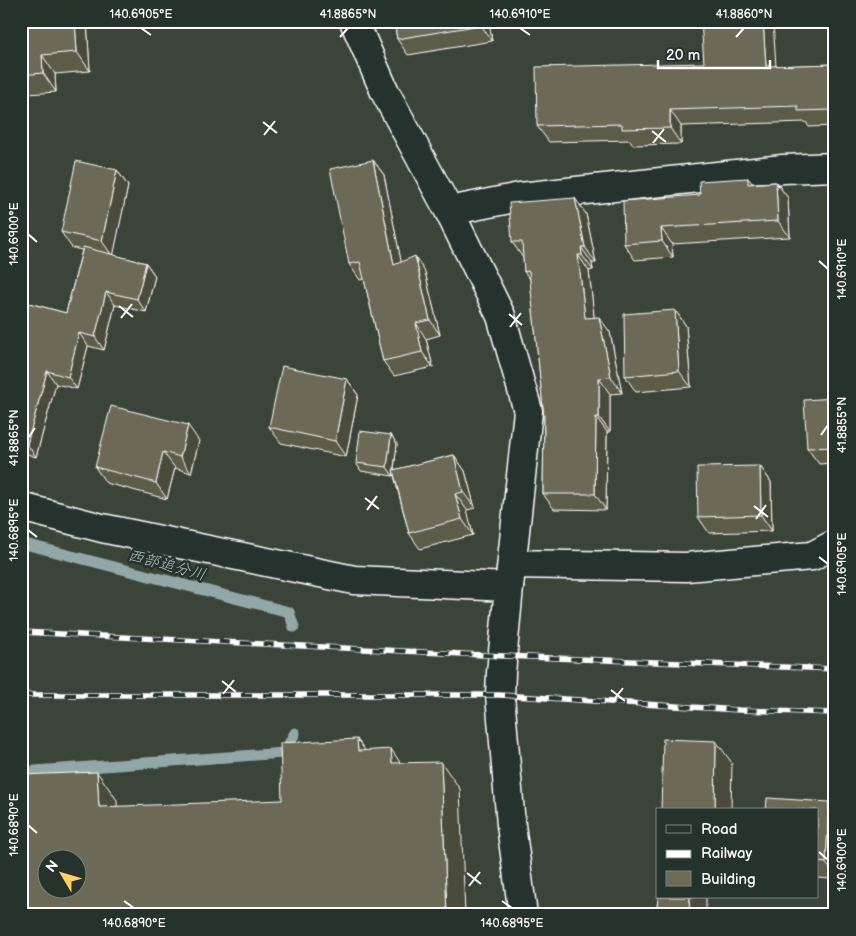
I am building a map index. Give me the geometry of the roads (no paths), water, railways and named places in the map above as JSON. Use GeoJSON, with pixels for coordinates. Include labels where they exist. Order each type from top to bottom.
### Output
{"type":"FeatureCollection","features":[{"type":"Feature","properties":{"kind":"street"},"geometry":{"type":"LineString","coordinates":[[354,21],[385,92],[450,211],[501,316],[528,412],[510,576],[500,695],[512,825],[523,915]]}},
{"type":"Feature","properties":{"kind":"street"},"geometry":{"type":"LineString","coordinates":[[450,211],[520,197],[784,169],[835,167]]}},
{"type":"Feature","properties":{"kind":"street"},"geometry":{"type":"LineString","coordinates":[[21,506],[102,528],[354,580],[510,576],[686,567],[812,556],[835,544]]}},
{"type":"Feature","properties":{"kind":"waterway","name":"西部追分川"},"geometry":{"type":"LineString","coordinates":[[21,543],[289,612],[294,627]]}},
{"type":"Feature","properties":{"kind":"waterway","name":"西部追分川"},"geometry":{"type":"LineString","coordinates":[[21,772],[284,753],[295,733]]}},
{"type":"Feature","properties":{"kind":"railway"},"geometry":{"type":"LineString","coordinates":[[21,632],[503,656],[835,669]]}},
{"type":"Feature","properties":{"kind":"railway"},"geometry":{"type":"LineString","coordinates":[[21,695],[500,695],[739,710],[835,713]]}}]}
